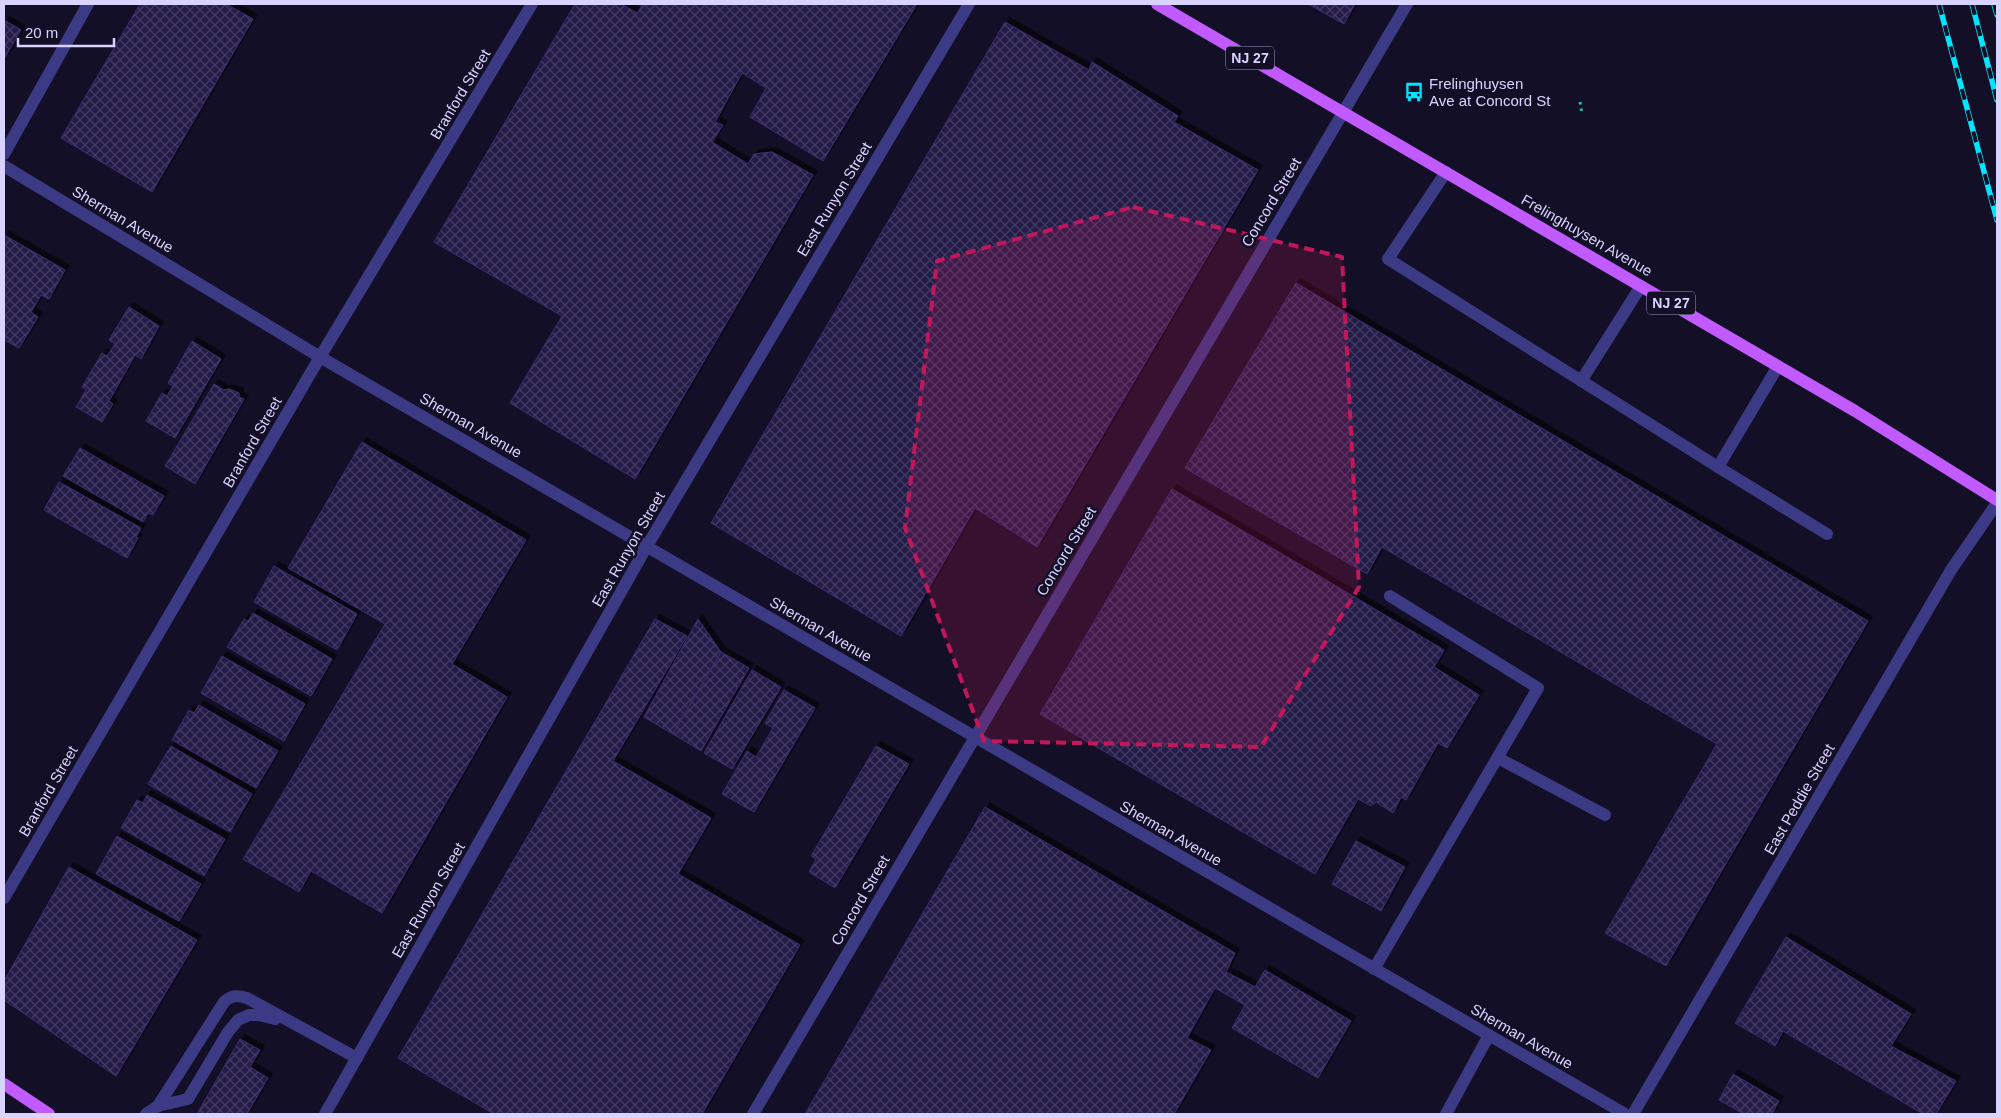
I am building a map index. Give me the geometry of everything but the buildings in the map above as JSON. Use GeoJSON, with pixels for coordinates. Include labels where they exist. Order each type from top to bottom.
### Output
{"type":"FeatureCollection","features":[{"type":"Feature","properties":{"kind":"main road","name":"Frelinghuysen Avenue"},"geometry":{"type":"LineString","coordinates":[[1157,4],[1855,411],[1997,502]]}},
{"type":"Feature","properties":{"kind":"main road"},"geometry":{"type":"LineString","coordinates":[[4,1084],[49,1114]]}},
{"type":"Feature","properties":{"kind":"street"},"geometry":{"type":"LineString","coordinates":[[4,154],[88,4]]}},
{"type":"Feature","properties":{"kind":"street","name":"Branford Street"},"geometry":{"type":"LineString","coordinates":[[4,898],[320,357],[532,4]]}},
{"type":"Feature","properties":{"kind":"street","name":"East Runyon Street"},"geometry":{"type":"LineString","coordinates":[[325,1114],[647,546],[968,4]]}},
{"type":"Feature","properties":{"kind":"street","name":"Concord Street"},"geometry":{"type":"LineString","coordinates":[[753,1114],[1407,4]]}},
{"type":"Feature","properties":{"kind":"street","name":"Sherman Avenue"},"geometry":{"type":"LineString","coordinates":[[4,166],[320,357],[1625,1114]]}},
{"type":"Feature","properties":{"kind":"street"},"geometry":{"type":"LineString","coordinates":[[1446,172],[1388,259],[1827,534]]}},
{"type":"Feature","properties":{"kind":"street"},"geometry":{"type":"LineString","coordinates":[[1581,381],[1641,286]]}},
{"type":"Feature","properties":{"kind":"street"},"geometry":{"type":"LineString","coordinates":[[1718,467],[1778,366]]}},
{"type":"Feature","properties":{"kind":"street","name":"East Peddie Street"},"geometry":{"type":"LineString","coordinates":[[1633,1114],[1951,570],[1997,502]]}},
{"type":"Feature","properties":{"kind":"street"},"geometry":{"type":"LineString","coordinates":[[1374,969],[1538,688],[1390,596]]}},
{"type":"Feature","properties":{"kind":"street"},"geometry":{"type":"LineString","coordinates":[[1498,758],[1605,815]]}},
{"type":"Feature","properties":{"kind":"street"},"geometry":{"type":"LineString","coordinates":[[158,1106],[224,1002],[230,996],[239,995],[247,998],[357,1058]]}},
{"type":"Feature","properties":{"kind":"street"},"geometry":{"type":"LineString","coordinates":[[146,1114],[158,1106],[188,1099],[228,1032],[238,1020],[248,1015],[259,1015],[294,1025]]}},
{"type":"Feature","properties":{"kind":"street"},"geometry":{"type":"LineString","coordinates":[[1446,1114],[1489,1035]]}},
{"type":"Feature","properties":{"kind":"path"},"geometry":{"type":"LineString","coordinates":[[1580,102],[1582,114]]}},
{"type":"Feature","properties":{"kind":"highlighted area"},"geometry":{"type":"Polygon","coordinates":[[[1133,207],[1342,257],[1359,587],[1261,747],[984,741],[905,528],[937,261],[1133,207]]]}},
{"type":"Feature","properties":{"kind":"railway"},"geometry":{"type":"LineString","coordinates":[[1939,4],[1997,220]]}},
{"type":"Feature","properties":{"kind":"railway"},"geometry":{"type":"LineString","coordinates":[[1972,4],[1997,100]]}},
{"type":"Feature","properties":{"kind":"railway"},"geometry":{"type":"LineString","coordinates":[[1994,4],[1997,15]]}},
{"type":"Feature","properties":{"kind":"place","name":"Frelinghuysen Ave at Concord St"},"geometry":{"type":"Point","coordinates":[1414,92]}}]}
